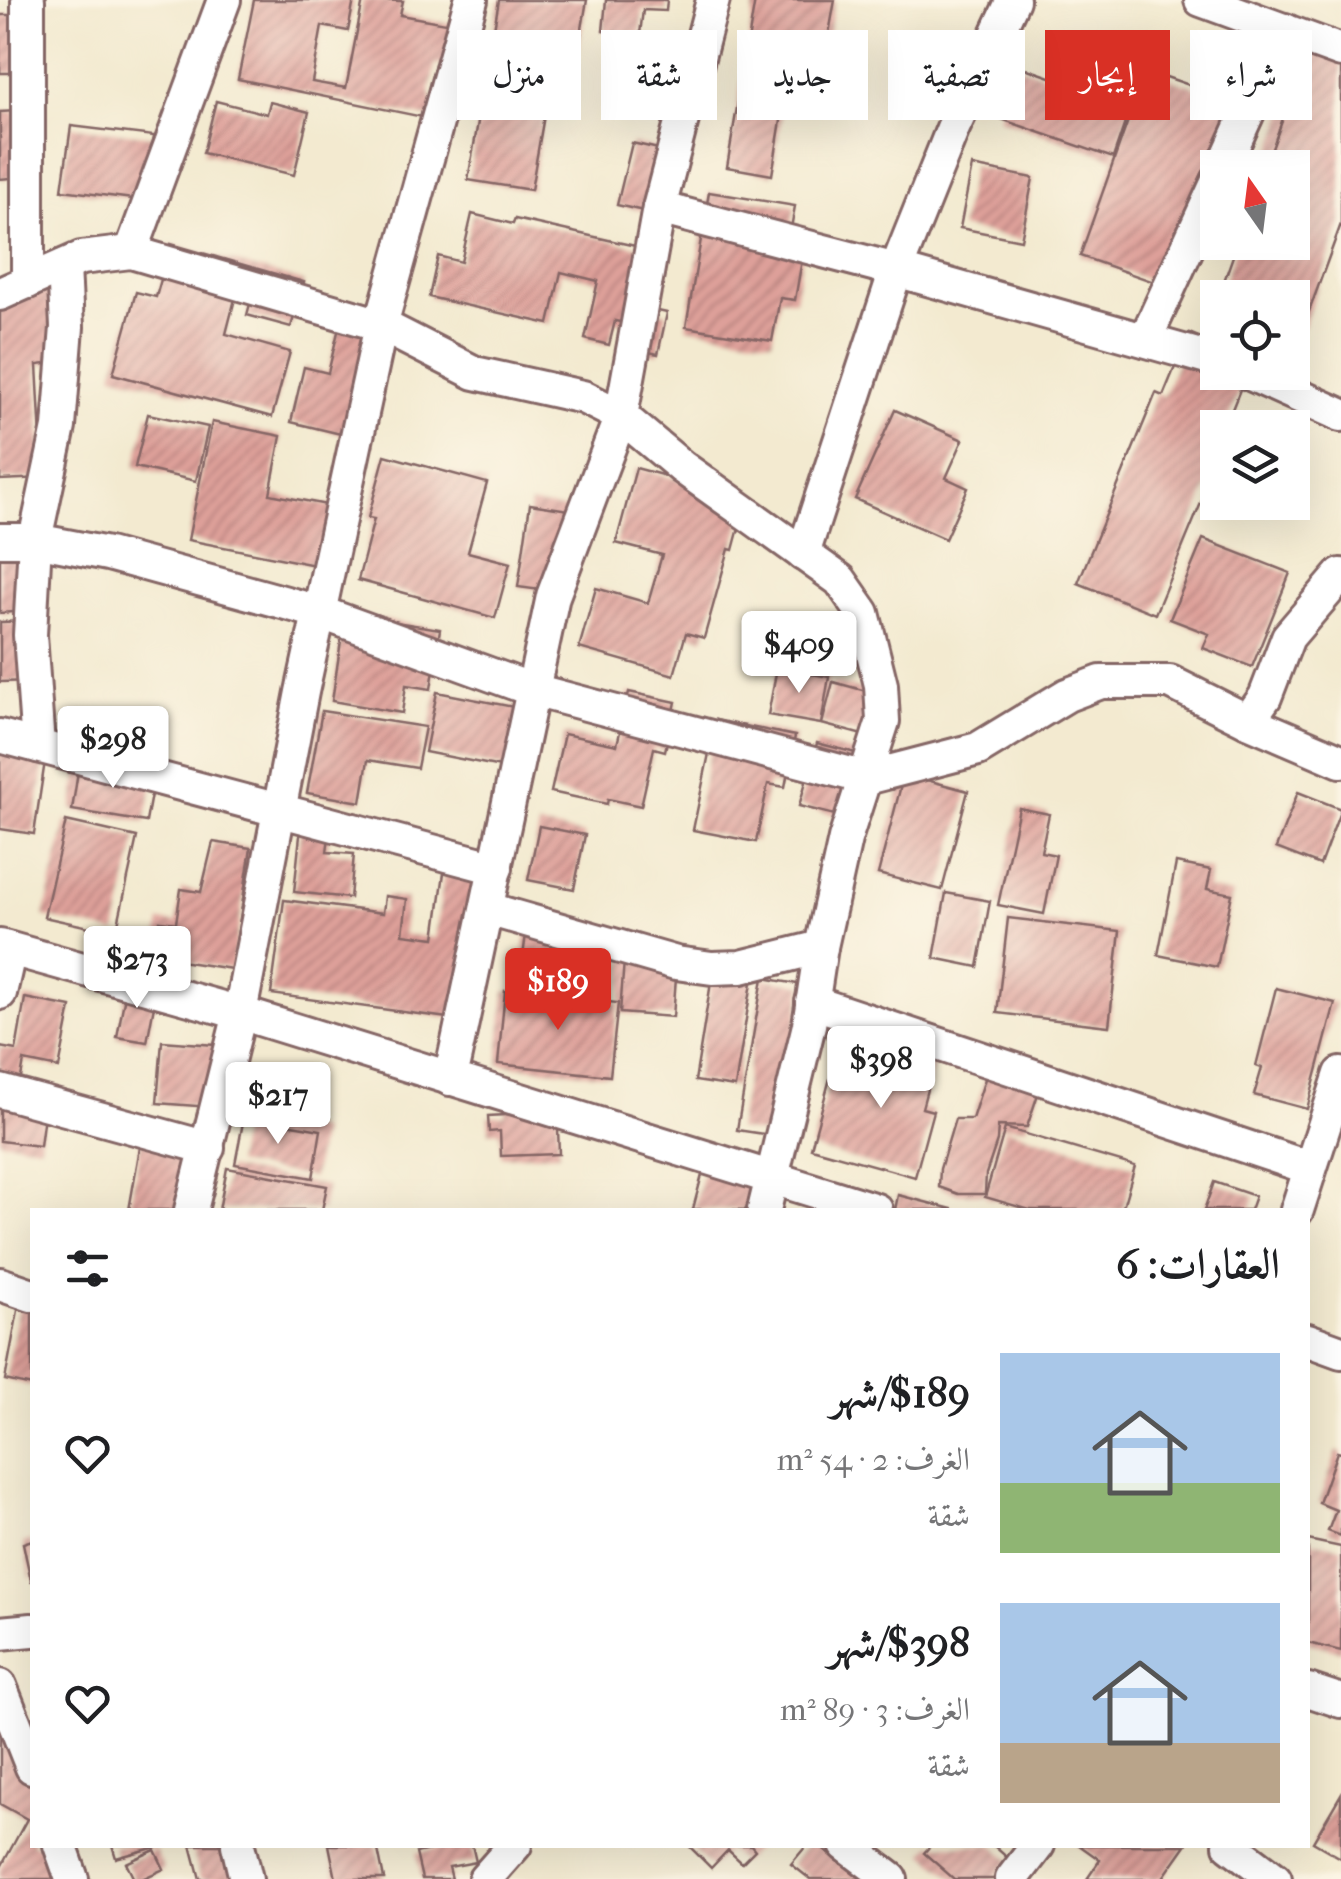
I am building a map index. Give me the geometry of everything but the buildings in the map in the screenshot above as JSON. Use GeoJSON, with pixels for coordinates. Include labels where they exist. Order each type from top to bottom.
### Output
{"type":"FeatureCollection","features":[{"type":"Feature","properties":{"kind":"street"},"geometry":{"type":"LineString","coordinates":[[28,0],[14,288],[81,258],[131,252],[382,325],[476,372],[583,397],[621,416],[682,467],[840,580],[863,614],[881,685],[883,721],[845,839],[767,1194]]}},
{"type":"Feature","properties":{"kind":"street"},"geometry":{"type":"LineString","coordinates":[[131,252],[224,0]]}},
{"type":"Feature","properties":{"kind":"street"},"geometry":{"type":"LineString","coordinates":[[193,1208],[240,1013],[382,325],[470,0]]}},
{"type":"Feature","properties":{"kind":"street"},"geometry":{"type":"LineString","coordinates":[[450,1078],[554,596],[621,416],[659,208],[713,0]]}},
{"type":"Feature","properties":{"kind":"street"},"geometry":{"type":"LineString","coordinates":[[803,554],[896,270],[953,128],[1012,0]]}},
{"type":"Feature","properties":{"kind":"street"},"geometry":{"type":"LineString","coordinates":[[1201,0],[1286,30]]}},
{"type":"Feature","properties":{"kind":"street"},"geometry":{"type":"LineString","coordinates":[[1312,40],[1341,51]]}},
{"type":"Feature","properties":{"kind":"street"},"geometry":{"type":"LineString","coordinates":[[1232,150],[1246,120]]}},
{"type":"Feature","properties":{"kind":"street"},"geometry":{"type":"LineString","coordinates":[[659,208],[1200,355]]}},
{"type":"Feature","properties":{"kind":"street"},"geometry":{"type":"LineString","coordinates":[[1146,340],[1200,220]]}},
{"type":"Feature","properties":{"kind":"street"},"geometry":{"type":"LineString","coordinates":[[38,746],[30,635],[35,540],[60,427],[67,327],[64,266]]}},
{"type":"Feature","properties":{"kind":"street"},"geometry":{"type":"LineString","coordinates":[[1286,390],[1341,415]]}},
{"type":"Feature","properties":{"kind":"street"},"geometry":{"type":"LineString","coordinates":[[0,540],[35,540],[108,554],[320,612],[533,690],[866,778],[978,749],[1067,695],[1100,682],[1170,682],[1341,761]]}},
{"type":"Feature","properties":{"kind":"street"},"geometry":{"type":"LineString","coordinates":[[1248,721],[1266,697],[1288,637],[1341,575]]}},
{"type":"Feature","properties":{"kind":"street"},"geometry":{"type":"LineString","coordinates":[[0,736],[496,868]]}},
{"type":"Feature","properties":{"kind":"street"},"geometry":{"type":"LineString","coordinates":[[488,909],[676,963],[712,968],[741,968],[821,947]]}},
{"type":"Feature","properties":{"kind":"street"},"geometry":{"type":"LineString","coordinates":[[0,993],[5,948],[240,1013],[450,1078],[767,1194],[862,1208]]}},
{"type":"Feature","properties":{"kind":"street"},"geometry":{"type":"LineString","coordinates":[[812,1002],[1310,1168]]}},
{"type":"Feature","properties":{"kind":"street"},"geometry":{"type":"LineString","coordinates":[[1298,1208],[1341,1074]]}},
{"type":"Feature","properties":{"kind":"street"},"geometry":{"type":"LineString","coordinates":[[0,1091],[208,1148]]}},
{"type":"Feature","properties":{"kind":"street"},"geometry":{"type":"LineString","coordinates":[[0,1284],[30,1294]]}},
{"type":"Feature","properties":{"kind":"street"},"geometry":{"type":"LineString","coordinates":[[1310,1341],[1341,1352]]}},
{"type":"Feature","properties":{"kind":"street"},"geometry":{"type":"LineString","coordinates":[[0,1633],[30,1630]]}},
{"type":"Feature","properties":{"kind":"street"},"geometry":{"type":"LineString","coordinates":[[0,1686],[30,1762]]}},
{"type":"Feature","properties":{"kind":"street"},"geometry":{"type":"LineString","coordinates":[[1310,1691],[1341,1701]]}},
{"type":"Feature","properties":{"kind":"street"},"geometry":{"type":"LineString","coordinates":[[61,1848],[72,1879]]}},
{"type":"Feature","properties":{"kind":"street"},"geometry":{"type":"LineString","coordinates":[[239,1848],[246,1879]]}},
{"type":"Feature","properties":{"kind":"street"},"geometry":{"type":"LineString","coordinates":[[485,1879],[512,1848]]}},
{"type":"Feature","properties":{"kind":"street"},"geometry":{"type":"LineString","coordinates":[[850,1848],[891,1879]]}},
{"type":"Feature","properties":{"kind":"street"},"geometry":{"type":"LineString","coordinates":[[1012,1879],[1036,1848]]}},
{"type":"Feature","properties":{"kind":"street"},"geometry":{"type":"LineString","coordinates":[[1234,1848],[1275,1879]]}}]}
